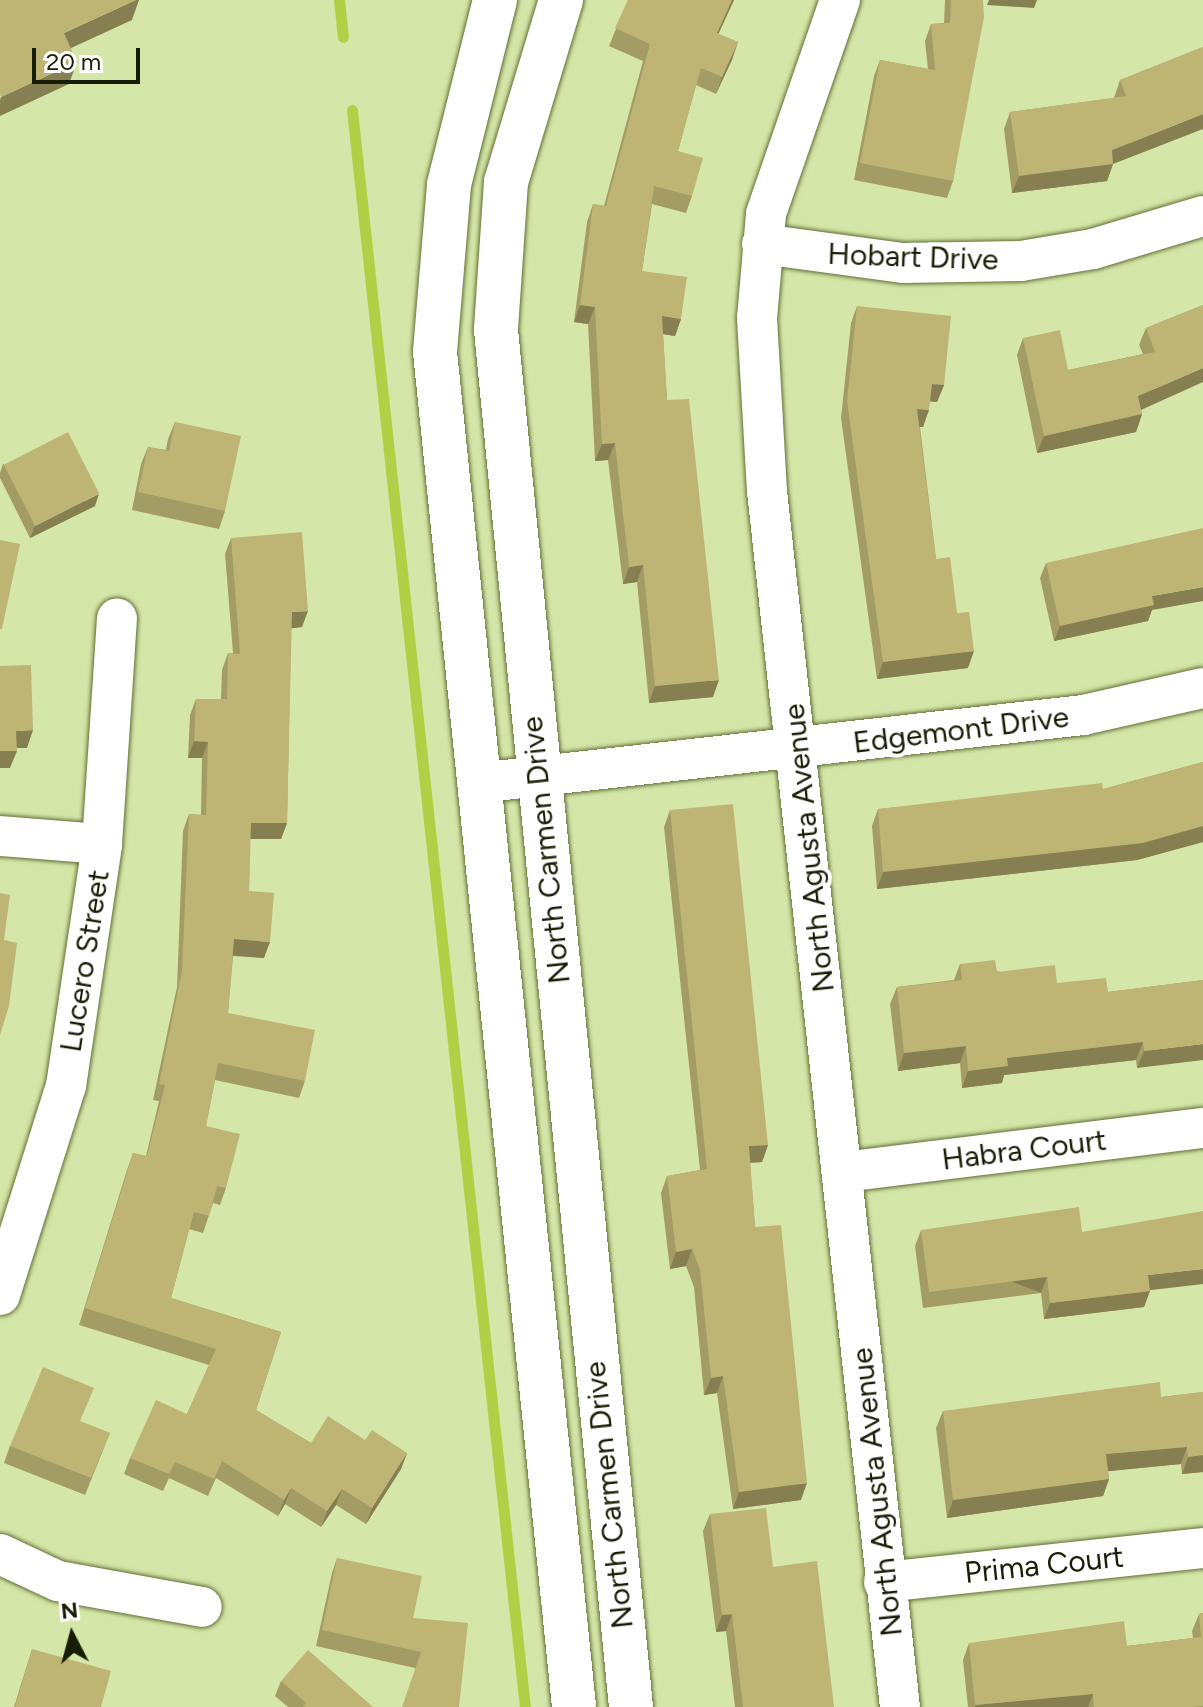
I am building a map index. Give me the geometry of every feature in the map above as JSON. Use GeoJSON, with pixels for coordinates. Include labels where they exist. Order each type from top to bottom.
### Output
{"type":"FeatureCollection","features":[{"type":"Feature","properties":{"kind":"main road","name":"North Carmen Drive"},"geometry":{"type":"LineString","coordinates":[[495,0],[449,185],[436,288],[451,552],[574,1707]]}},
{"type":"Feature","properties":{"kind":"main road","name":"North Carmen Drive"},"geometry":{"type":"LineString","coordinates":[[561,0],[506,182],[495,286],[505,457],[631,1707]]}},
{"type":"Feature","properties":{"kind":"street","name":"North Agusta Avenue"},"geometry":{"type":"LineString","coordinates":[[840,0],[800,105],[762,244],[760,398],[844,1172],[884,1582],[900,1707]]}},
{"type":"Feature","properties":{"kind":"street","name":"Hobart Drive"},"geometry":{"type":"LineString","coordinates":[[762,244],[903,263],[1021,261],[1093,249],[1203,216]]}},
{"type":"Feature","properties":{"kind":"street","name":"Lucero Street"},"geometry":{"type":"LineString","coordinates":[[0,1295],[66,1086],[102,844],[117,618]]}},
{"type":"Feature","properties":{"kind":"street","name":"Edgemont Drive"},"geometry":{"type":"LineString","coordinates":[[478,783],[539,773],[798,750],[1083,715],[1203,688]]}},
{"type":"Feature","properties":{"kind":"street"},"geometry":{"type":"LineString","coordinates":[[0,836],[102,844]]}},
{"type":"Feature","properties":{"kind":"street","name":"Habra Court"},"geometry":{"type":"LineString","coordinates":[[844,1172],[1203,1128]]}},
{"type":"Feature","properties":{"kind":"street","name":"Prima Court"},"geometry":{"type":"LineString","coordinates":[[884,1582],[1203,1548]]}},
{"type":"Feature","properties":{"kind":"street"},"geometry":{"type":"LineString","coordinates":[[0,1554],[58,1581],[202,1607]]}},
{"type":"Feature","properties":{"kind":"building"},"geometry":{"type":"Polygon","coordinates":[[[0,0],[136,0],[64,33],[77,62],[1,97],[0,0]]]}},
{"type":"Feature","properties":{"kind":"building"},"geometry":{"type":"Polygon","coordinates":[[[628,0],[732,0],[717,33],[738,42],[722,77],[701,68],[678,151],[703,158],[692,196],[654,186],[642,271],[687,277],[681,319],[662,316],[667,400],[689,399],[719,680],[655,686],[643,565],[629,567],[615,443],[602,444],[595,307],[580,305],[593,204],[606,206],[650,44],[615,28],[628,0]]]}},
{"type":"Feature","properties":{"kind":"building"},"geometry":{"type":"Polygon","coordinates":[[[951,0],[983,0],[984,17],[953,181],[860,163],[880,60],[935,70],[931,24],[950,23],[951,0]]]}},
{"type":"Feature","properties":{"kind":"building"},"geometry":{"type":"Polygon","coordinates":[[[1203,47],[1203,114],[1112,150],[1113,164],[1019,176],[1010,112],[1126,96],[1120,80],[1203,47]]]}},
{"type":"Feature","properties":{"kind":"building"},"geometry":{"type":"Polygon","coordinates":[[[1203,305],[1203,368],[1138,396],[1142,414],[1044,436],[1023,338],[1060,330],[1068,370],[1155,352],[1146,328],[1203,305]]]}},
{"type":"Feature","properties":{"kind":"building"},"geometry":{"type":"Polygon","coordinates":[[[857,306],[951,316],[944,385],[932,384],[929,410],[917,409],[936,559],[950,557],[957,613],[969,612],[974,651],[883,662],[847,401],[857,306]]]}},
{"type":"Feature","properties":{"kind":"building"},"geometry":{"type":"Polygon","coordinates":[[[175,422],[241,436],[225,511],[138,492],[148,447],[169,451],[175,422]]]}},
{"type":"Feature","properties":{"kind":"building"},"geometry":{"type":"Polygon","coordinates":[[[68,432],[99,493],[35,526],[4,465],[68,432]]]}},
{"type":"Feature","properties":{"kind":"building"},"geometry":{"type":"Polygon","coordinates":[[[1203,528],[1203,587],[1152,596],[1154,605],[1060,626],[1046,563],[1203,528]]]}},
{"type":"Feature","properties":{"kind":"building"},"geometry":{"type":"Polygon","coordinates":[[[302,532],[308,611],[292,612],[287,823],[251,823],[249,891],[274,893],[270,942],[234,939],[228,1013],[315,1030],[305,1081],[218,1063],[206,1126],[240,1134],[226,1188],[217,1186],[209,1216],[194,1212],[171,1298],[281,1332],[256,1410],[311,1443],[328,1416],[365,1440],[372,1430],[407,1453],[372,1508],[342,1489],[327,1511],[291,1488],[284,1500],[222,1461],[214,1479],[175,1462],[169,1474],[130,1458],[156,1400],[187,1414],[216,1349],[85,1308],[133,1153],[147,1156],[165,1085],[159,1084],[182,971],[189,814],[206,815],[208,742],[194,741],[196,699],[227,699],[228,653],[240,654],[231,538],[302,532]]]}},
{"type":"Feature","properties":{"kind":"building"},"geometry":{"type":"Polygon","coordinates":[[[0,540],[20,544],[2,629],[0,629],[0,540]]]}},
{"type":"Feature","properties":{"kind":"building"},"geometry":{"type":"Polygon","coordinates":[[[31,665],[33,730],[16,731],[17,751],[0,751],[0,666],[31,665]]]}},
{"type":"Feature","properties":{"kind":"building"},"geometry":{"type":"Polygon","coordinates":[[[1203,762],[1203,826],[1143,843],[883,872],[878,809],[1102,783],[1103,789],[1203,762]]]}},
{"type":"Feature","properties":{"kind":"building"},"geometry":{"type":"Polygon","coordinates":[[[733,804],[768,1145],[749,1146],[755,1227],[781,1225],[807,1483],[739,1492],[723,1376],[711,1378],[700,1270],[692,1249],[676,1252],[667,1176],[707,1169],[670,810],[733,804]]]}},
{"type":"Feature","properties":{"kind":"building"},"geometry":{"type":"Polygon","coordinates":[[[0,893],[10,895],[4,940],[17,943],[9,1006],[0,1035],[0,893]]]}},
{"type":"Feature","properties":{"kind":"building"},"geometry":{"type":"Polygon","coordinates":[[[995,960],[997,972],[1055,965],[1057,983],[1106,978],[1108,992],[1203,980],[1203,1044],[1144,1051],[1143,1042],[1007,1058],[1008,1066],[968,1071],[966,1046],[904,1053],[897,987],[962,980],[960,964],[995,960]]]}},
{"type":"Feature","properties":{"kind":"building"},"geometry":{"type":"Polygon","coordinates":[[[1079,1207],[1082,1232],[1203,1211],[1203,1269],[1148,1275],[1150,1291],[1050,1303],[1047,1277],[929,1292],[921,1230],[1079,1207]]]}},
{"type":"Feature","properties":{"kind":"building"},"geometry":{"type":"Polygon","coordinates":[[[43,1367],[94,1388],[80,1421],[110,1433],[91,1478],[10,1446],[43,1367]]]}},
{"type":"Feature","properties":{"kind":"building"},"geometry":{"type":"Polygon","coordinates":[[[1160,1382],[1161,1397],[1203,1392],[1203,1455],[1188,1457],[1187,1447],[1106,1454],[1109,1479],[953,1500],[943,1411],[1160,1382]]]}},
{"type":"Feature","properties":{"kind":"building"},"geometry":{"type":"Polygon","coordinates":[[[766,1508],[773,1567],[817,1561],[834,1707],[743,1707],[732,1614],[722,1615],[710,1514],[766,1508]]]}},
{"type":"Feature","properties":{"kind":"building"},"geometry":{"type":"Polygon","coordinates":[[[337,1558],[422,1576],[413,1618],[468,1623],[459,1707],[402,1707],[421,1652],[322,1630],[337,1558]]]}},
{"type":"Feature","properties":{"kind":"building"},"geometry":{"type":"Polygon","coordinates":[[[1203,1613],[1203,1706],[1094,1707],[1093,1694],[975,1705],[969,1643],[1124,1621],[1127,1646],[1201,1637],[1199,1614],[1203,1613]]]}},
{"type":"Feature","properties":{"kind":"building"},"geometry":{"type":"Polygon","coordinates":[[[32,1649],[111,1671],[101,1707],[15,1707],[32,1649]]]}},
{"type":"Feature","properties":{"kind":"building"},"geometry":{"type":"Polygon","coordinates":[[[308,1650],[373,1707],[303,1707],[306,1703],[281,1681],[308,1650]]]}},
{"type":"Feature","properties":{"kind":"waterway"},"geometry":{"type":"LineString","coordinates":[[339,0],[343,37]]}},
{"type":"Feature","properties":{"kind":"waterway"},"geometry":{"type":"LineString","coordinates":[[352,110],[525,1707]]}}]}
